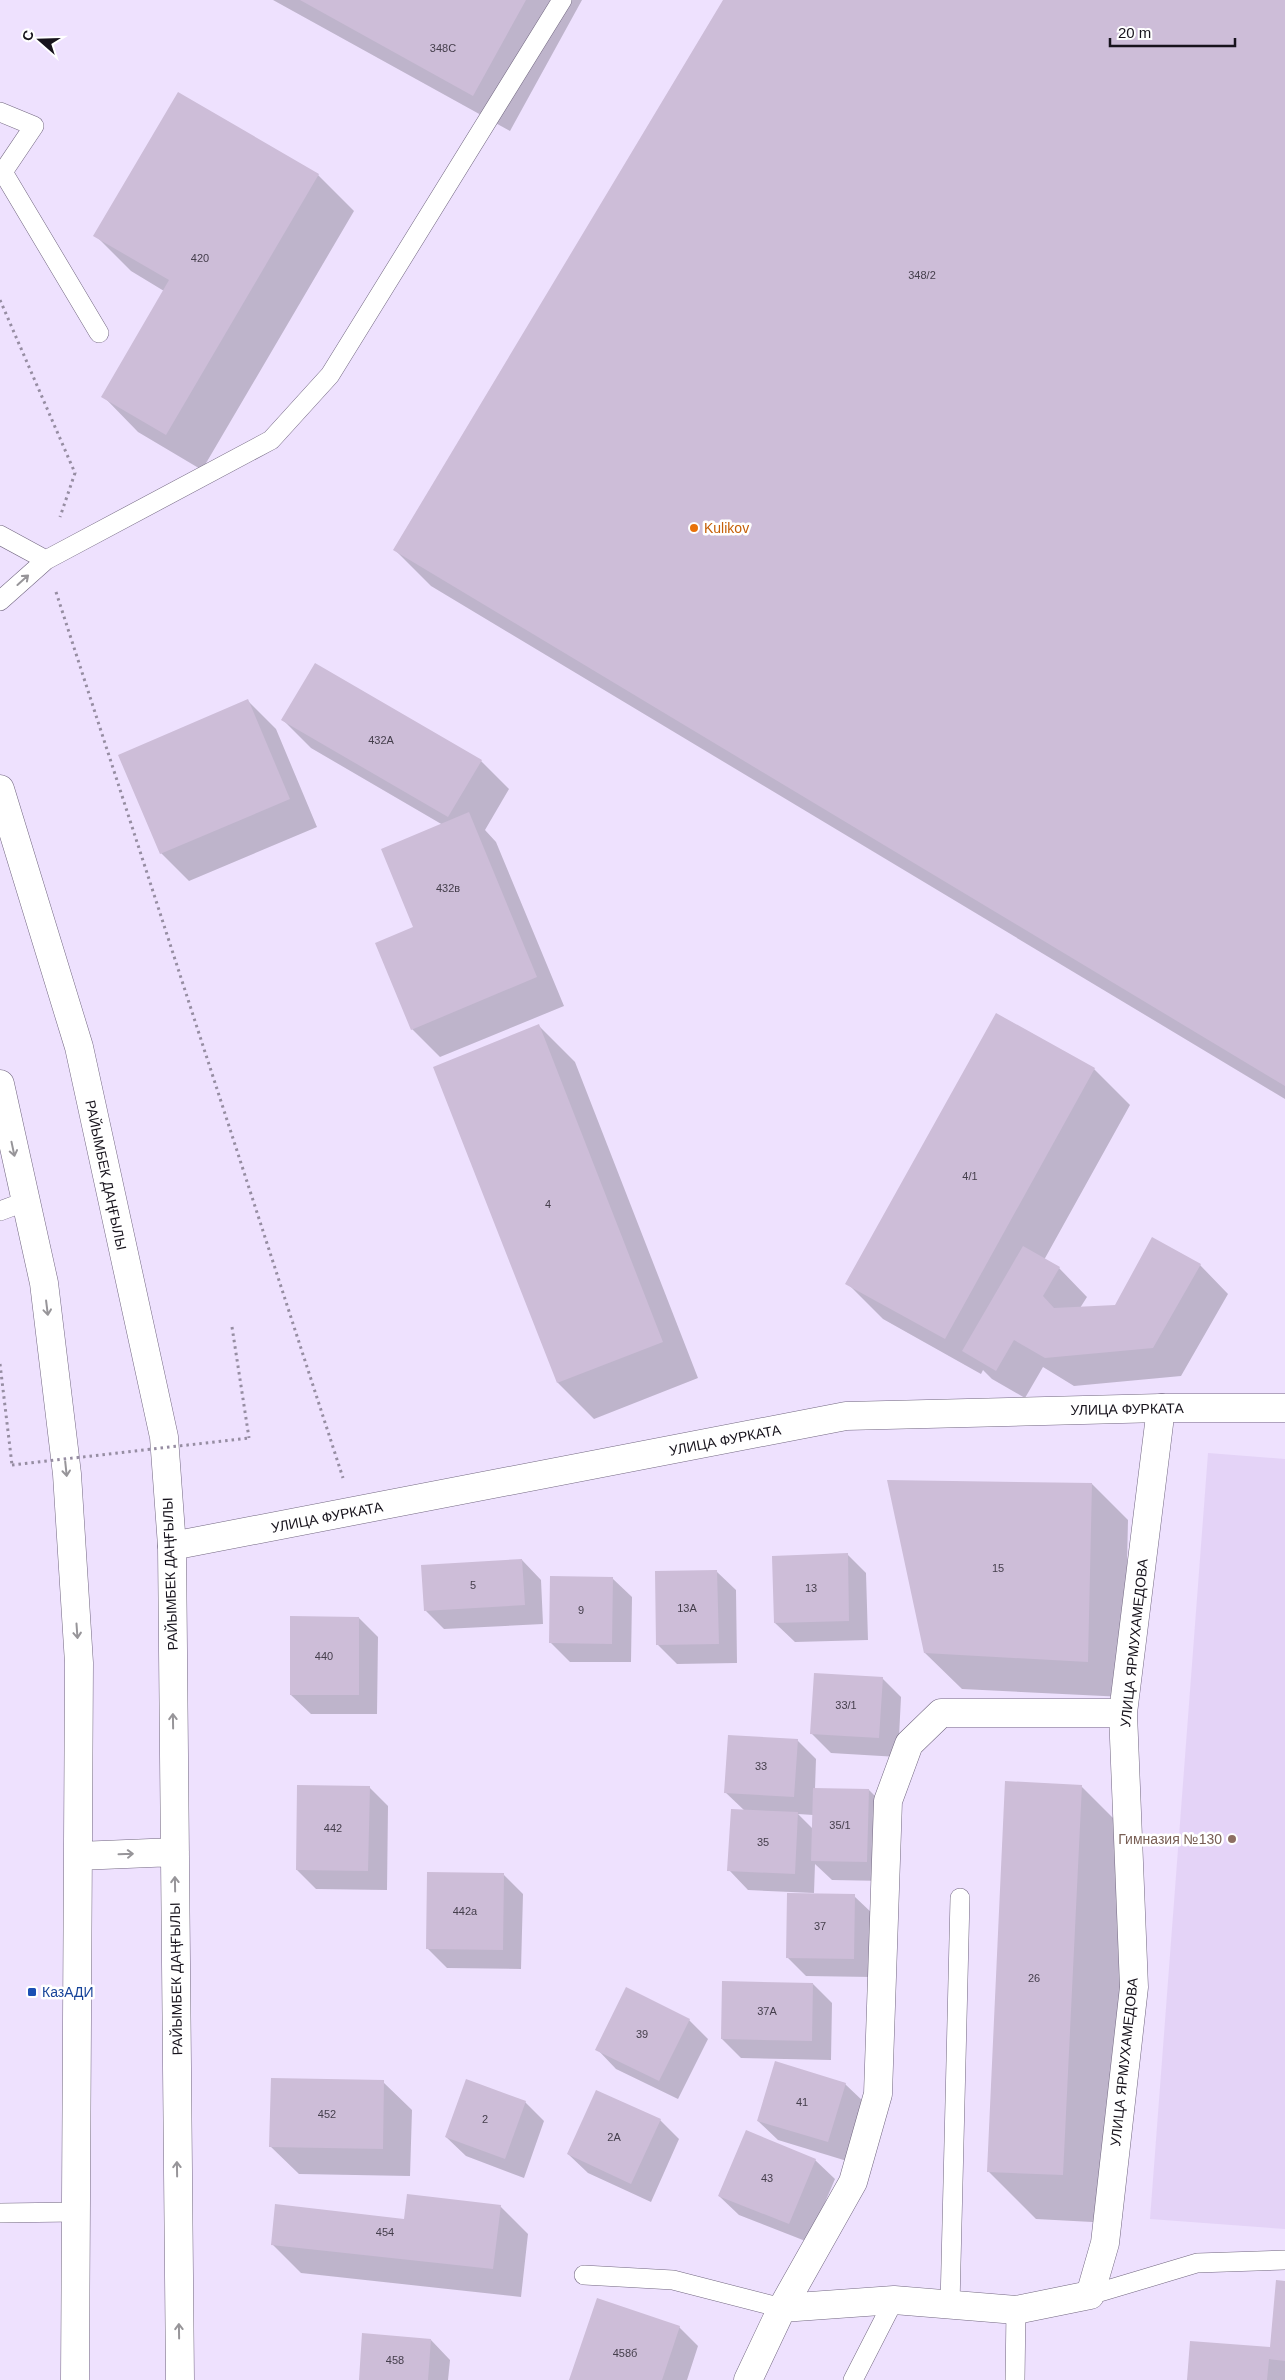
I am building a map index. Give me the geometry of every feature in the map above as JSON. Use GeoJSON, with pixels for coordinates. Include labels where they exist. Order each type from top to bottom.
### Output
{"type":"FeatureCollection","features":[{"type":"Feature","properties":{"kind":"street","name":"РАЙЫМБЕК ДАҢҒЫЛЫ"},"geometry":{"type":"LineString","coordinates":[[0,788],[79,1047],[164,1437],[172,1546],[180,2380]]}},
{"type":"Feature","properties":{"kind":"street"},"geometry":{"type":"LineString","coordinates":[[0,1084],[12,1206],[44,1284],[67,1474],[79,1663],[74,2212],[75,2380]]}},
{"type":"Feature","properties":{"kind":"street","name":"УЛИЦА ФУРКАТА"},"geometry":{"type":"LineString","coordinates":[[172,1546],[846,1416],[1162,1408],[1285,1408]]}},
{"type":"Feature","properties":{"kind":"street","name":"УЛИЦА ЯРМУХАМЕДОВА"},"geometry":{"type":"LineString","coordinates":[[1090,2295],[1105,2243],[1134,1987],[1123,1714],[1162,1408]]}},
{"type":"Feature","properties":{"kind":"street"},"geometry":{"type":"LineString","coordinates":[[748,2380],[782,2308],[853,2182],[878,2094],[888,1801],[909,1744],[942,1714],[1123,1714]]}},
{"type":"Feature","properties":{"kind":"street"},"geometry":{"type":"LineString","coordinates":[[78,1856],[175,1852]]}},
{"type":"Feature","properties":{"kind":"street"},"geometry":{"type":"LineString","coordinates":[[782,2308],[894,2300],[1016,2310],[1090,2295]]}},
{"type":"Feature","properties":{"kind":"lane"},"geometry":{"type":"LineString","coordinates":[[0,601],[46,560],[271,440],[330,375],[562,0]]}},
{"type":"Feature","properties":{"kind":"lane"},"geometry":{"type":"LineString","coordinates":[[0,112],[34,126],[3,172],[99,333]]}},
{"type":"Feature","properties":{"kind":"lane"},"geometry":{"type":"LineString","coordinates":[[0,535],[46,560]]}},
{"type":"Feature","properties":{"kind":"lane"},"geometry":{"type":"LineString","coordinates":[[950,2305],[960,1898]]}},
{"type":"Feature","properties":{"kind":"lane"},"geometry":{"type":"LineString","coordinates":[[0,2213],[74,2212]]}},
{"type":"Feature","properties":{"kind":"lane"},"geometry":{"type":"LineString","coordinates":[[1090,2295],[1197,2263],[1285,2260]]}},
{"type":"Feature","properties":{"kind":"lane"},"geometry":{"type":"LineString","coordinates":[[584,2275],[673,2280],[782,2308]]}},
{"type":"Feature","properties":{"kind":"lane"},"geometry":{"type":"LineString","coordinates":[[854,2380],[894,2300]]}},
{"type":"Feature","properties":{"kind":"lane"},"geometry":{"type":"LineString","coordinates":[[1015,2380],[1016,2310]]}},
{"type":"Feature","properties":{"kind":"path"},"geometry":{"type":"LineString","coordinates":[[0,300],[75,473],[46,560],[354,1512]]}},
{"type":"Feature","properties":{"kind":"path"},"geometry":{"type":"LineString","coordinates":[[0,1364],[12,1465],[249,1438],[232,1327]]}},
{"type":"Feature","properties":{"kind":"shaded area","name":"Гимназия №130"},"geometry":{"type":"Polygon","coordinates":[[[1208,1453],[1285,1459],[1285,2229],[1150,2219],[1208,1453]]]}},
{"type":"Feature","properties":{"kind":"building"},"geometry":{"type":"Polygon","coordinates":[[[300,0],[526,0],[473,96],[300,0]]]}},
{"type":"Feature","properties":{"kind":"building"},"geometry":{"type":"Polygon","coordinates":[[[723,0],[1285,0],[1285,1086],[393,550],[723,0]]]}},
{"type":"Feature","properties":{"kind":"building"},"geometry":{"type":"Polygon","coordinates":[[[178,92],[319,174],[166,435],[101,397],[169,280],[93,236],[178,92]]]}},
{"type":"Feature","properties":{"kind":"building"},"geometry":{"type":"Polygon","coordinates":[[[315,663],[482,760],[448,817],[281,720],[315,663]]]}},
{"type":"Feature","properties":{"kind":"building"},"geometry":{"type":"Polygon","coordinates":[[[248,699],[290,799],[160,854],[118,755],[248,699]]]}},
{"type":"Feature","properties":{"kind":"building"},"geometry":{"type":"Polygon","coordinates":[[[469,812],[537,977],[411,1030],[375,943],[413,927],[381,849],[469,812]]]}},
{"type":"Feature","properties":{"kind":"building"},"geometry":{"type":"Polygon","coordinates":[[[996,1013],[1095,1068],[945,1339],[845,1284],[996,1013]]]}},
{"type":"Feature","properties":{"kind":"building"},"geometry":{"type":"Polygon","coordinates":[[[539,1024],[663,1342],[557,1383],[433,1067],[539,1024]]]}},
{"type":"Feature","properties":{"kind":"building"},"geometry":{"type":"Polygon","coordinates":[[[1152,1237],[1201,1264],[1153,1348],[1045,1358],[1014,1340],[996,1371],[962,1351],[1023,1246],[1060,1267],[1043,1296],[1054,1308],[1115,1305],[1152,1237]]]}},
{"type":"Feature","properties":{"kind":"building"},"geometry":{"type":"Polygon","coordinates":[[[887,1480],[1092,1483],[1088,1662],[924,1653],[887,1480]]]}},
{"type":"Feature","properties":{"kind":"building"},"geometry":{"type":"Polygon","coordinates":[[[848,1553],[849,1621],[774,1623],[772,1556],[848,1553]]]}},
{"type":"Feature","properties":{"kind":"building"},"geometry":{"type":"Polygon","coordinates":[[[522,1559],[525,1605],[424,1611],[421,1565],[522,1559]]]}},
{"type":"Feature","properties":{"kind":"building"},"geometry":{"type":"Polygon","coordinates":[[[717,1570],[719,1644],[656,1645],[655,1571],[717,1570]]]}},
{"type":"Feature","properties":{"kind":"building"},"geometry":{"type":"Polygon","coordinates":[[[550,1576],[613,1577],[612,1644],[549,1643],[550,1576]]]}},
{"type":"Feature","properties":{"kind":"building"},"geometry":{"type":"Polygon","coordinates":[[[290,1616],[359,1617],[359,1695],[290,1695],[290,1616]]]}},
{"type":"Feature","properties":{"kind":"building"},"geometry":{"type":"Polygon","coordinates":[[[814,1673],[883,1677],[879,1738],[810,1734],[814,1673]]]}},
{"type":"Feature","properties":{"kind":"building"},"geometry":{"type":"Polygon","coordinates":[[[728,1735],[798,1739],[794,1797],[724,1793],[728,1735]]]}},
{"type":"Feature","properties":{"kind":"building"},"geometry":{"type":"Polygon","coordinates":[[[1005,1781],[1082,1785],[1063,2175],[987,2172],[1005,1781]]]}},
{"type":"Feature","properties":{"kind":"building"},"geometry":{"type":"Polygon","coordinates":[[[297,1785],[370,1786],[368,1871],[296,1870],[297,1785]]]}},
{"type":"Feature","properties":{"kind":"building"},"geometry":{"type":"Polygon","coordinates":[[[813,1788],[869,1789],[867,1862],[811,1861],[813,1788]]]}},
{"type":"Feature","properties":{"kind":"building"},"geometry":{"type":"Polygon","coordinates":[[[731,1809],[798,1812],[795,1874],[727,1871],[731,1809]]]}},
{"type":"Feature","properties":{"kind":"building"},"geometry":{"type":"Polygon","coordinates":[[[427,1872],[504,1873],[503,1950],[426,1949],[427,1872]]]}},
{"type":"Feature","properties":{"kind":"building"},"geometry":{"type":"Polygon","coordinates":[[[787,1893],[855,1894],[854,1959],[786,1958],[787,1893]]]}},
{"type":"Feature","properties":{"kind":"building"},"geometry":{"type":"Polygon","coordinates":[[[722,1981],[813,1983],[812,2041],[721,2039],[722,1981]]]}},
{"type":"Feature","properties":{"kind":"building"},"geometry":{"type":"Polygon","coordinates":[[[626,1987],[690,2019],[659,2081],[595,2050],[626,1987]]]}},
{"type":"Feature","properties":{"kind":"building"},"geometry":{"type":"Polygon","coordinates":[[[775,2061],[846,2083],[828,2142],[757,2121],[775,2061]]]}},
{"type":"Feature","properties":{"kind":"building"},"geometry":{"type":"Polygon","coordinates":[[[271,2078],[384,2080],[383,2149],[269,2147],[271,2078]]]}},
{"type":"Feature","properties":{"kind":"building"},"geometry":{"type":"Polygon","coordinates":[[[466,2079],[526,2101],[505,2159],[445,2137],[466,2079]]]}},
{"type":"Feature","properties":{"kind":"building"},"geometry":{"type":"Polygon","coordinates":[[[596,2090],[661,2119],[631,2184],[567,2154],[596,2090]]]}},
{"type":"Feature","properties":{"kind":"building"},"geometry":{"type":"Polygon","coordinates":[[[746,2130],[816,2159],[789,2224],[718,2196],[746,2130]]]}},
{"type":"Feature","properties":{"kind":"building"},"geometry":{"type":"Polygon","coordinates":[[[407,2194],[501,2205],[493,2269],[271,2245],[275,2204],[404,2219],[407,2194]]]}},
{"type":"Feature","properties":{"kind":"building"},"geometry":{"type":"Polygon","coordinates":[[[1276,2280],[1285,2281],[1285,2361],[1269,2359],[1267,2380],[1187,2380],[1190,2341],[1270,2347],[1276,2280]]]}},
{"type":"Feature","properties":{"kind":"building"},"geometry":{"type":"Polygon","coordinates":[[[597,2298],[680,2326],[662,2380],[569,2380],[597,2298]]]}},
{"type":"Feature","properties":{"kind":"building"},"geometry":{"type":"Polygon","coordinates":[[[362,2333],[431,2339],[428,2380],[359,2380],[362,2333]]]}},
{"type":"Feature","properties":{"kind":"place","name":"Kulikov"},"geometry":{"type":"Point","coordinates":[694,528]}},
{"type":"Feature","properties":{"kind":"place","name":"Гимназия №130"},"geometry":{"type":"Point","coordinates":[1232,1839]}},
{"type":"Feature","properties":{"kind":"place","name":"КазАДИ"},"geometry":{"type":"Point","coordinates":[32,1992]}}]}
